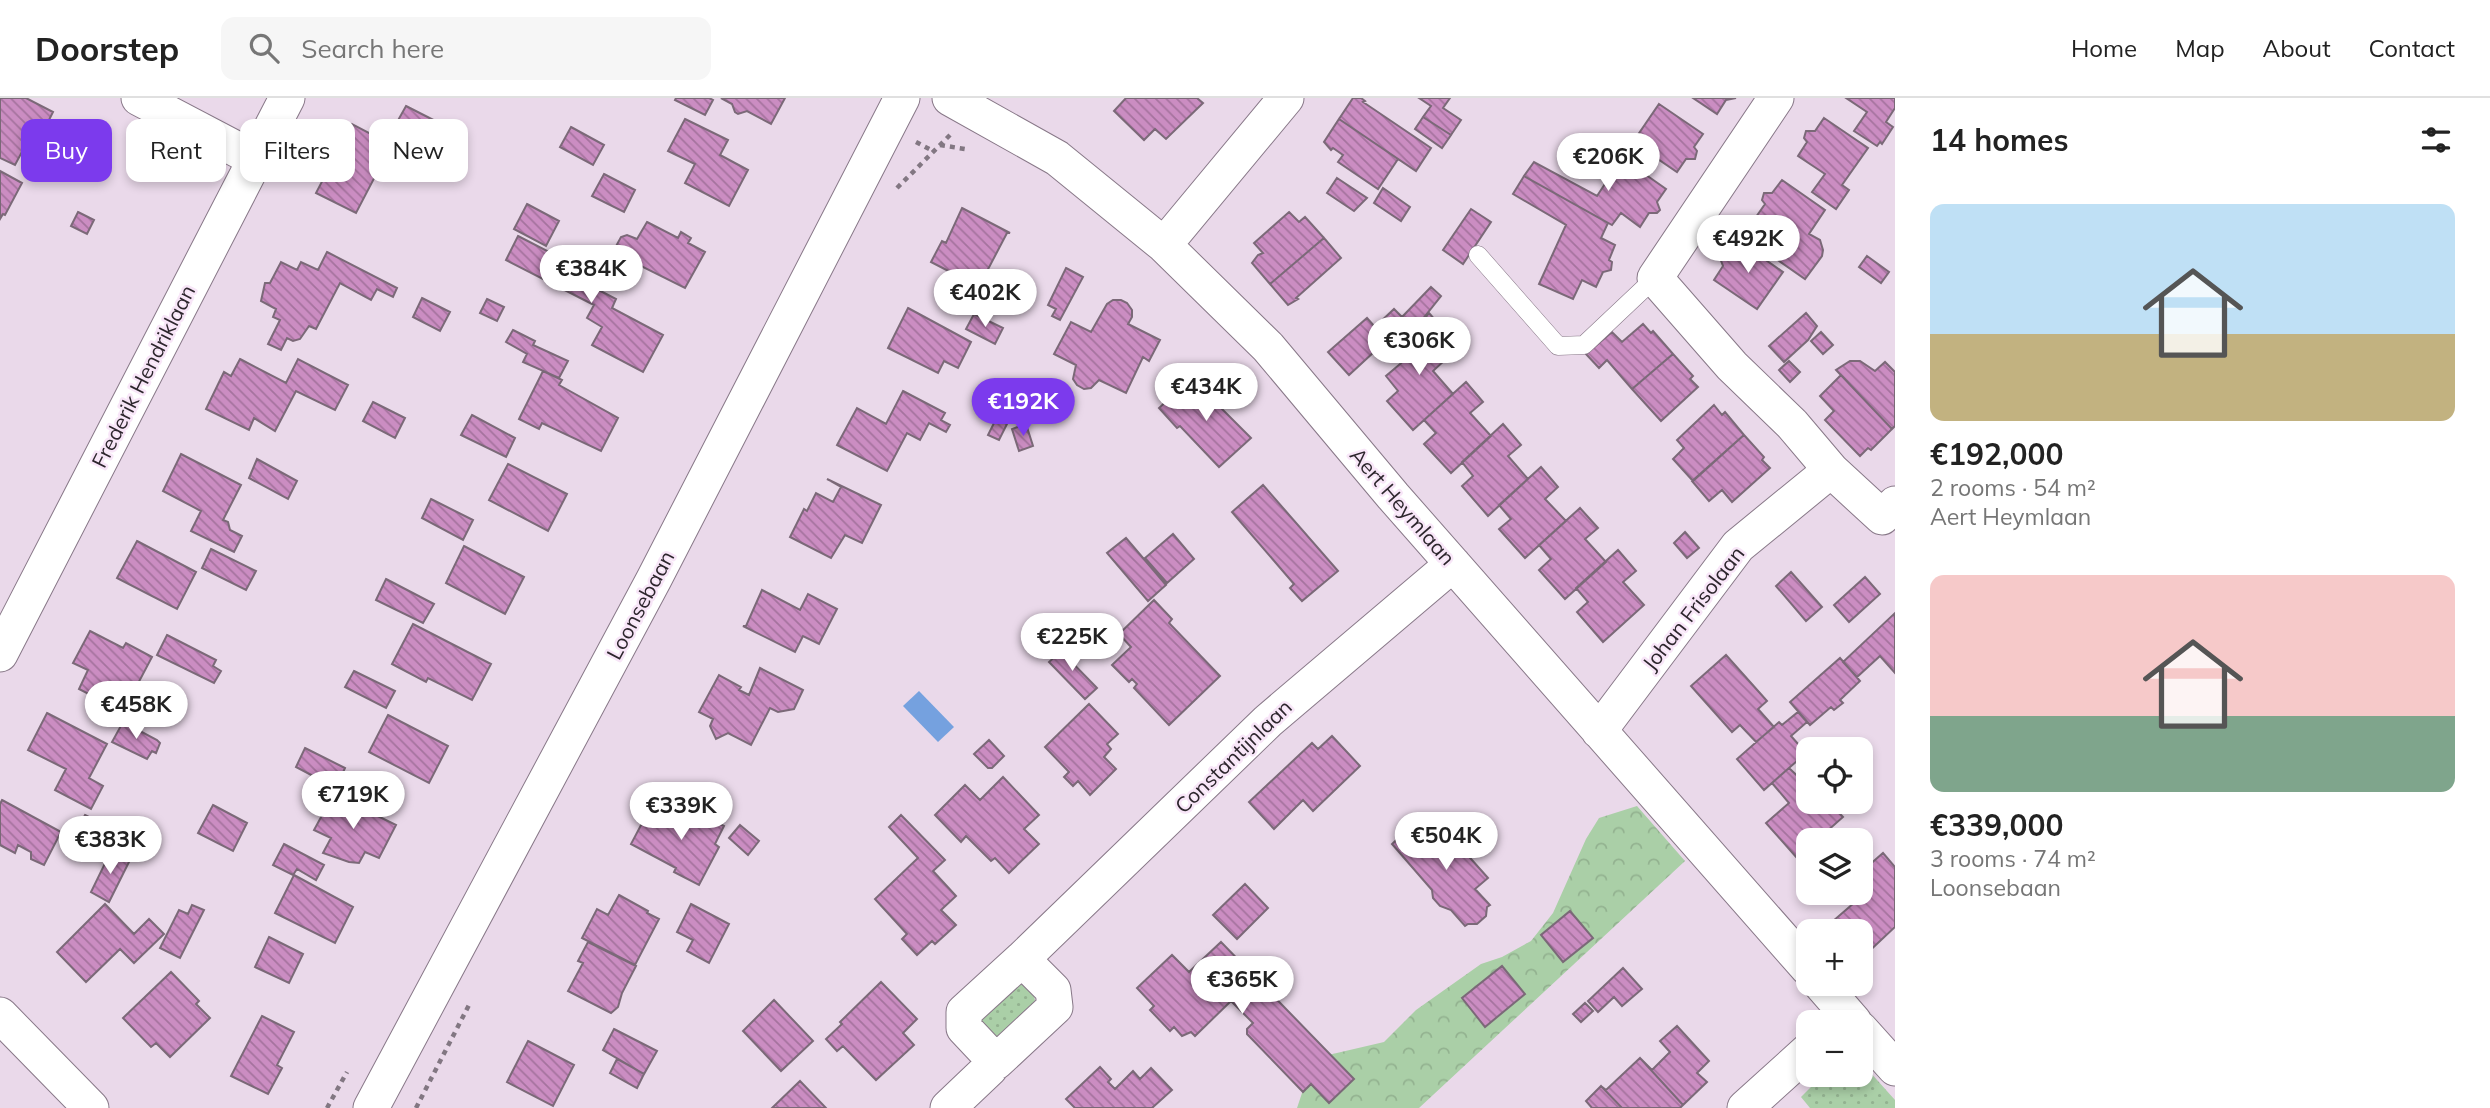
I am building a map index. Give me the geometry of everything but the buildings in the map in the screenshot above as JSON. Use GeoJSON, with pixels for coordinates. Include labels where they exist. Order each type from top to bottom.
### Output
{"type":"FeatureCollection","features":[{"type":"Feature","properties":{"kind":"street"},"geometry":{"type":"LineString","coordinates":[[139,98],[240,151]]}},
{"type":"Feature","properties":{"kind":"street","name":"Frederik Hendriklaan"},"geometry":{"type":"LineString","coordinates":[[275,119],[286,98]]}},
{"type":"Feature","properties":{"kind":"street","name":"Loonsebaan"},"geometry":{"type":"LineString","coordinates":[[371,1108],[654,579],[902,98]]}},
{"type":"Feature","properties":{"kind":"street"},"geometry":{"type":"LineString","coordinates":[[1164,245],[1286,98]]}},
{"type":"Feature","properties":{"kind":"street"},"geometry":{"type":"LineString","coordinates":[[1776,98],[1655,278],[1732,366],[1793,424],[1832,470],[1891,517]]}},
{"type":"Feature","properties":{"kind":"street","name":"Aert Heymlaan"},"geometry":{"type":"LineString","coordinates":[[958,103],[1057,158],[1164,245],[1268,347],[1453,565],[1796,954]]}},
{"type":"Feature","properties":{"kind":"street","name":"Frederik Hendriklaan"},"geometry":{"type":"LineString","coordinates":[[0,653],[243,182]]}},
{"type":"Feature","properties":{"kind":"street","name":"Johan Frisolaan"},"geometry":{"type":"LineString","coordinates":[[1599,731],[1738,546],[1832,470]]}},
{"type":"Feature","properties":{"kind":"street","name":"Constantijnlaan"},"geometry":{"type":"LineString","coordinates":[[1022,959],[1268,721],[1357,643],[1453,565]]}},
{"type":"Feature","properties":{"kind":"street"},"geometry":{"type":"LineString","coordinates":[[1830,996],[1842,1010]]}},
{"type":"Feature","properties":{"kind":"street"},"geometry":{"type":"LineString","coordinates":[[0,1015],[91,1108]]}},
{"type":"Feature","properties":{"kind":"street"},"geometry":{"type":"LineString","coordinates":[[1873,1045],[1895,1068]]}},
{"type":"Feature","properties":{"kind":"street"},"geometry":{"type":"LineString","coordinates":[[1745,1108],[1796,1062]]}},
{"type":"Feature","properties":{"kind":"street"},"geometry":{"type":"LineString","coordinates":[[948,1108],[989,1068]]}},
{"type":"Feature","properties":{"kind":"lane"},"geometry":{"type":"LineString","coordinates":[[1478,255],[1558,346],[1584,345],[1655,278]]}},
{"type":"Feature","properties":{"kind":"path"},"geometry":{"type":"LineString","coordinates":[[895,190],[950,136],[958,103]]}},
{"type":"Feature","properties":{"kind":"green space"},"geometry":{"type":"Polygon","coordinates":[[[1637,806],[1685,861],[1419,1108],[1297,1108],[1302,1093],[1304,1067],[1324,1056],[1384,1042],[1416,1010],[1481,964],[1502,957],[1531,941],[1553,913],[1586,839],[1599,818],[1637,806]]]}},
{"type":"Feature","properties":{"kind":"green space"},"geometry":{"type":"Polygon","coordinates":[[[1020,983],[1030,989],[1035,1001],[998,1040],[989,1042],[979,1016],[1020,983]]]}},
{"type":"Feature","properties":{"kind":"green space"},"geometry":{"type":"Polygon","coordinates":[[[1873,1075],[1895,1100],[1895,1108],[1810,1108],[1801,1097],[1811,1087],[1873,1087],[1873,1075]]]}},
{"type":"Feature","properties":{"kind":"water"},"geometry":{"type":"Polygon","coordinates":[[[919,691],[954,727],[938,742],[903,706],[919,691]]]}}]}
